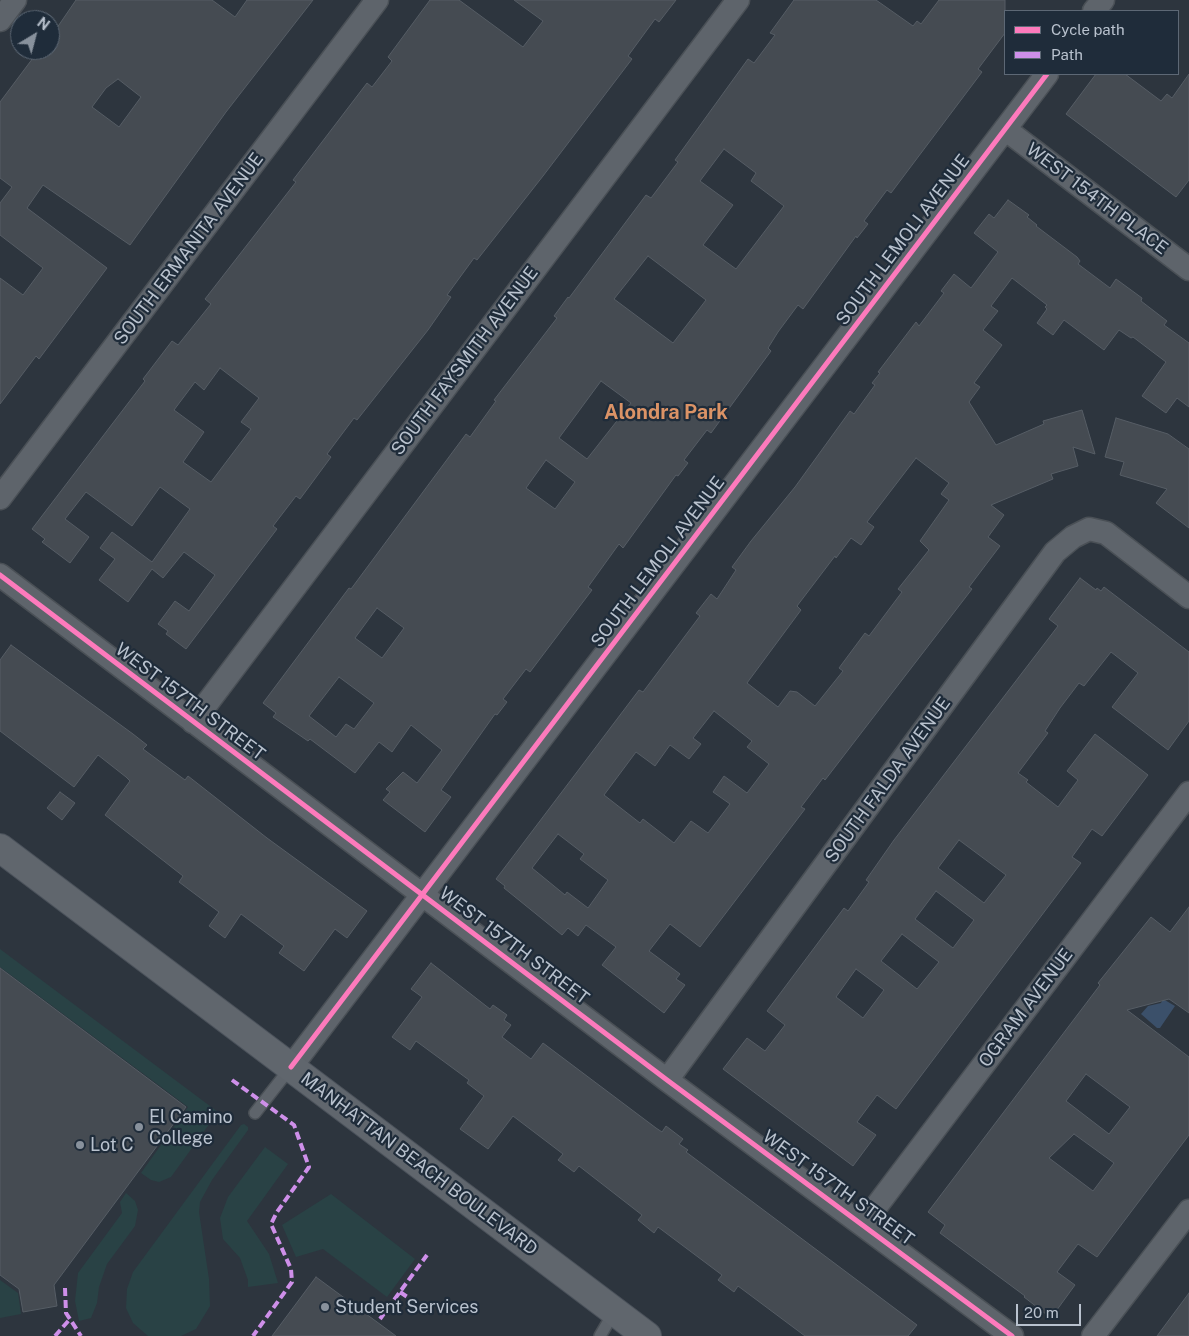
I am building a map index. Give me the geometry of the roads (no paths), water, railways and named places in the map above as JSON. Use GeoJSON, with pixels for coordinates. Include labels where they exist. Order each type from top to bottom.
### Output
{"type":"FeatureCollection","features":[{"type":"Feature","properties":{"kind":"main road","name":"MANHATTAN BEACH BOULEVARD"},"geometry":{"type":"LineString","coordinates":[[0,848],[647,1336]]}},
{"type":"Feature","properties":{"kind":"street"},"geometry":{"type":"LineString","coordinates":[[0,20],[15,0]]}},
{"type":"Feature","properties":{"kind":"street","name":"SOUTH ERMANITA AVENUE"},"geometry":{"type":"LineString","coordinates":[[0,498],[377,0]]}},
{"type":"Feature","properties":{"kind":"street","name":"SOUTH FAYSMITH AVENUE"},"geometry":{"type":"LineString","coordinates":[[193,722],[738,0]]}},
{"type":"Feature","properties":{"kind":"street","name":"SOUTH LEMOLI AVENUE"},"geometry":{"type":"LineString","coordinates":[[290,1066],[1046,75]]}},
{"type":"Feature","properties":{"kind":"street","name":"WEST 154TH PLACE"},"geometry":{"type":"LineString","coordinates":[[1005,129],[1189,269]]}},
{"type":"Feature","properties":{"kind":"street","name":"SOUTH FALDA AVENUE"},"geometry":{"type":"LineString","coordinates":[[667,1080],[1055,552],[1073,537],[1088,529],[1106,532],[1189,596]]}},
{"type":"Feature","properties":{"kind":"street","name":"WEST 157TH STREET"},"geometry":{"type":"LineString","coordinates":[[0,576],[667,1080],[1012,1336]]}},
{"type":"Feature","properties":{"kind":"street","name":"OGRAM AVENUE"},"geometry":{"type":"LineString","coordinates":[[863,1224],[1189,793]]}},
{"type":"Feature","properties":{"kind":"street"},"geometry":{"type":"LineString","coordinates":[[1093,1336],[1189,1211]]}},
{"type":"Feature","properties":{"kind":"lane"},"geometry":{"type":"LineString","coordinates":[[255,1113],[290,1066]]}},
{"type":"Feature","properties":{"kind":"lane"},"geometry":{"type":"LineString","coordinates":[[600,1336],[614,1312]]}},
{"type":"Feature","properties":{"kind":"water"},"geometry":{"type":"Polygon","coordinates":[[[1163,999],[1175,1006],[1160,1028],[1157,1028],[1141,1014],[1148,1006],[1161,1003],[1163,999]]]}},
{"type":"Feature","properties":{"kind":"place","name":"El Camino College"},"geometry":{"type":"Point","coordinates":[139,1127]}},
{"type":"Feature","properties":{"kind":"place","name":"Lot C"},"geometry":{"type":"Point","coordinates":[80,1145]}},
{"type":"Feature","properties":{"kind":"place","name":"Student Services"},"geometry":{"type":"Point","coordinates":[325,1307]}},
{"type":"Feature","properties":{"kind":"district","name":"Alondra Park"},"geometry":{"type":"Point","coordinates":[666,413]}}]}
